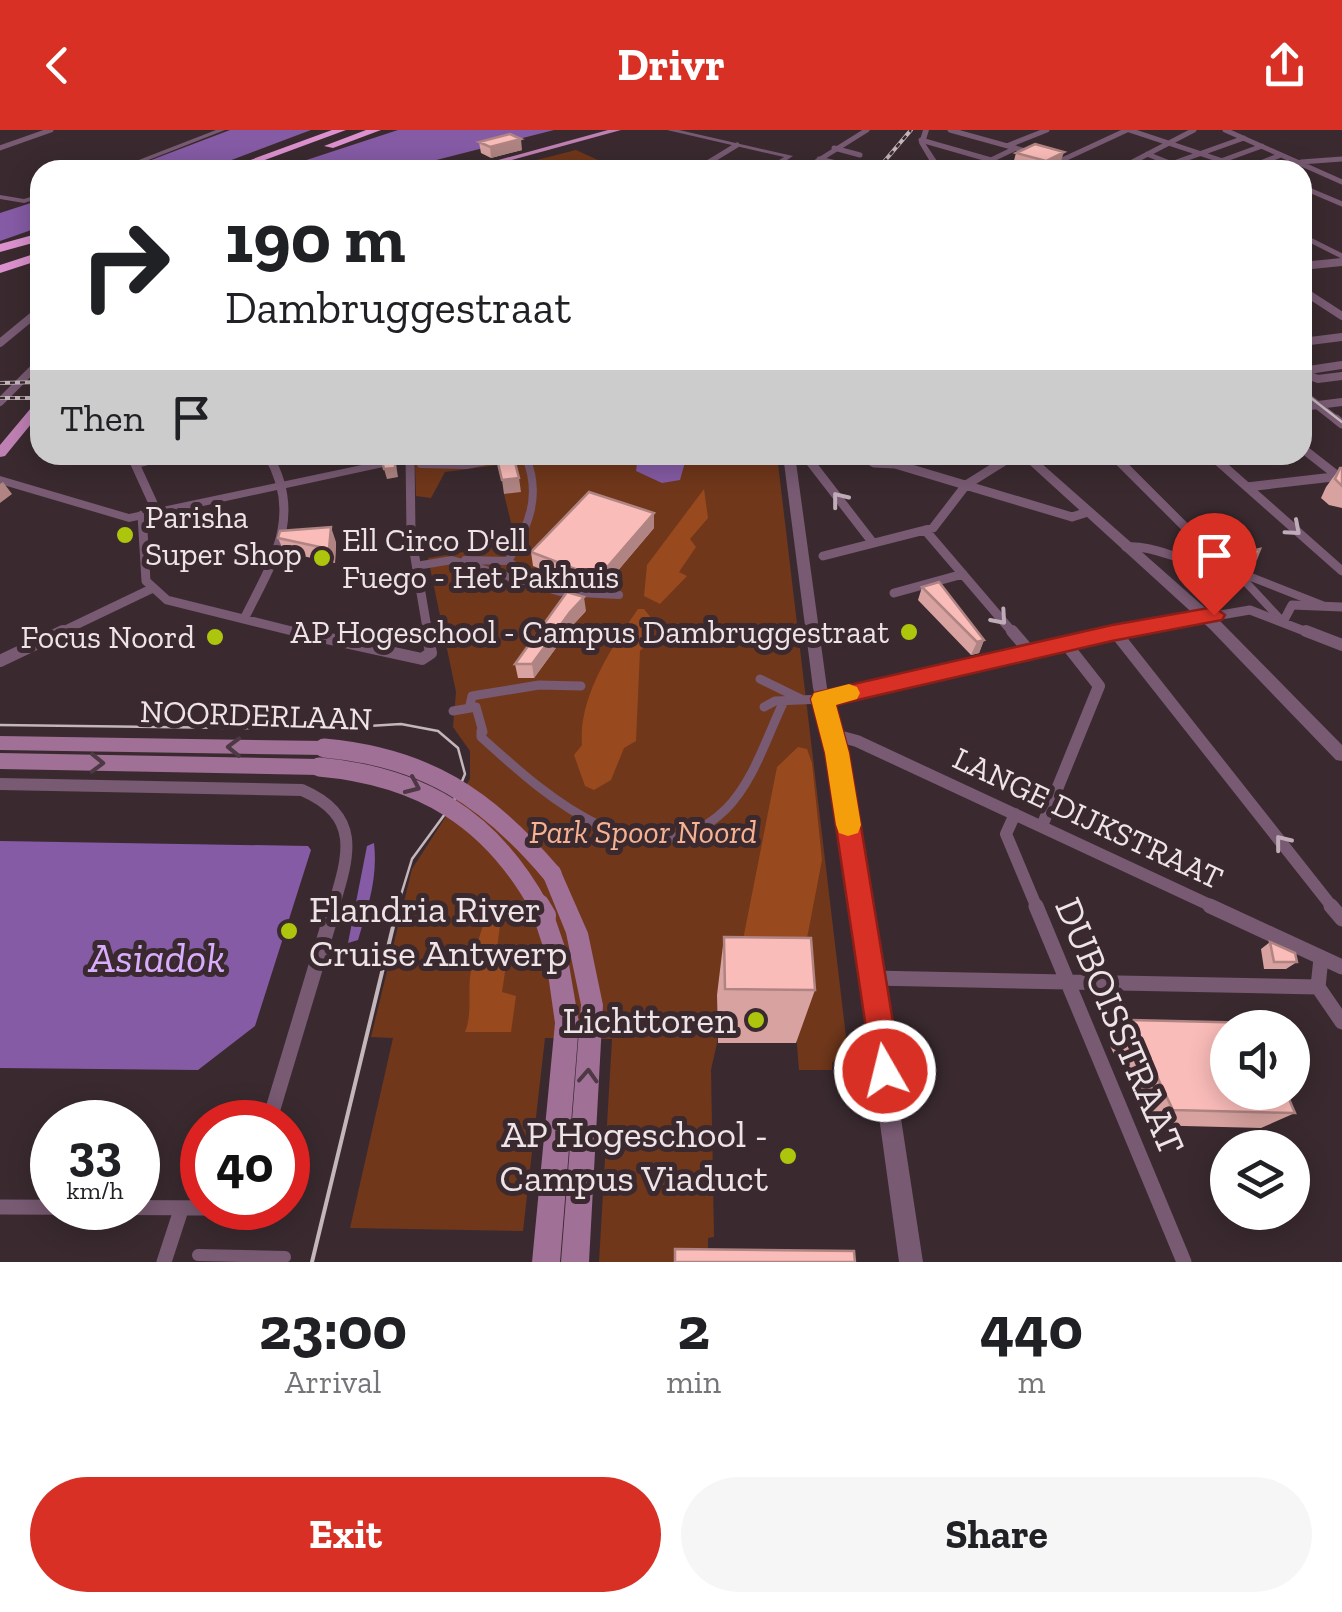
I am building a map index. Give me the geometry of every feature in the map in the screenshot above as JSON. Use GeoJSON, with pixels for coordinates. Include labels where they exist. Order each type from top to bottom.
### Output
{"type":"FeatureCollection","features":[{"type":"Feature","properties":{"kind":"highway"},"geometry":{"type":"LineString","coordinates":[[256,160],[341,130]]}},
{"type":"Feature","properties":{"kind":"highway"},"geometry":{"type":"LineString","coordinates":[[293,160],[376,130]]}},
{"type":"Feature","properties":{"kind":"highway"},"geometry":{"type":"LineString","coordinates":[[0,248],[30,240]]}},
{"type":"Feature","properties":{"kind":"highway"},"geometry":{"type":"LineString","coordinates":[[0,268],[30,259]]}},
{"type":"Feature","properties":{"kind":"main road"},"geometry":{"type":"LineString","coordinates":[[504,160],[616,130]]}},
{"type":"Feature","properties":{"kind":"main road"},"geometry":{"type":"LineString","coordinates":[[516,160],[628,130]]}},
{"type":"Feature","properties":{"kind":"main road"},"geometry":{"type":"LineString","coordinates":[[0,436],[30,404]]}},
{"type":"Feature","properties":{"kind":"main road"},"geometry":{"type":"LineString","coordinates":[[0,453],[30,418]]}},
{"type":"Feature","properties":{"kind":"main road","name":"NOORDERLAAN"},"geometry":{"type":"LineString","coordinates":[[0,743],[321,757],[399,780],[452,807],[480,828],[519,870],[544,916],[556,953],[567,1023],[547,1253]]}},
{"type":"Feature","properties":{"kind":"main road","name":"NOORDERLAAN"},"geometry":{"type":"LineString","coordinates":[[0,761],[400,758],[456,784],[506,820],[552,874],[577,933],[592,1005],[576,1253]]}},
{"type":"Feature","properties":{"kind":"street"},"geometry":{"type":"LineString","coordinates":[[0,148],[52,130]]}},
{"type":"Feature","properties":{"kind":"street"},"geometry":{"type":"LineString","coordinates":[[142,160],[222,130]]}},
{"type":"Feature","properties":{"kind":"street"},"geometry":{"type":"LineString","coordinates":[[670,130],[822,160]]}},
{"type":"Feature","properties":{"kind":"street"},"geometry":{"type":"LineString","coordinates":[[818,159],[867,130]]}},
{"type":"Feature","properties":{"kind":"street"},"geometry":{"type":"LineString","coordinates":[[921,140],[926,130]]}},
{"type":"Feature","properties":{"kind":"street"},"geometry":{"type":"LineString","coordinates":[[950,130],[1060,160],[1128,130],[1218,160]]}},
{"type":"Feature","properties":{"kind":"street"},"geometry":{"type":"LineString","coordinates":[[966,134],[978,130]]}},
{"type":"Feature","properties":{"kind":"street"},"geometry":{"type":"LineString","coordinates":[[1008,146],[1047,130]]}},
{"type":"Feature","properties":{"kind":"street"},"geometry":{"type":"LineString","coordinates":[[1136,160],[1194,130]]}},
{"type":"Feature","properties":{"kind":"street"},"geometry":{"type":"LineString","coordinates":[[1225,130],[1294,160]]}},
{"type":"Feature","properties":{"kind":"street"},"geometry":{"type":"LineString","coordinates":[[1183,160],[1244,138]]}},
{"type":"Feature","properties":{"kind":"street"},"geometry":{"type":"LineString","coordinates":[[921,140],[991,160],[1016,148]]}},
{"type":"Feature","properties":{"kind":"street"},"geometry":{"type":"LineString","coordinates":[[921,140],[932,160]]}},
{"type":"Feature","properties":{"kind":"street"},"geometry":{"type":"LineString","coordinates":[[712,160],[737,145]]}},
{"type":"Feature","properties":{"kind":"street"},"geometry":{"type":"LineString","coordinates":[[1224,160],[1262,146]]}},
{"type":"Feature","properties":{"kind":"street"},"geometry":{"type":"LineString","coordinates":[[834,148],[860,155]]}},
{"type":"Feature","properties":{"kind":"street"},"geometry":{"type":"LineString","coordinates":[[1147,154],[1161,160]]}},
{"type":"Feature","properties":{"kind":"street"},"geometry":{"type":"LineString","coordinates":[[1268,160],[1281,154]]}},
{"type":"Feature","properties":{"kind":"street"},"geometry":{"type":"LineString","coordinates":[[783,160],[790,156]]}},
{"type":"Feature","properties":{"kind":"street"},"geometry":{"type":"LineString","coordinates":[[1312,162],[1342,163]]}},
{"type":"Feature","properties":{"kind":"street"},"geometry":{"type":"LineString","coordinates":[[1312,168],[1331,177],[1330,180]]}},
{"type":"Feature","properties":{"kind":"street"},"geometry":{"type":"LineString","coordinates":[[1312,186],[1330,180],[1342,182]]}},
{"type":"Feature","properties":{"kind":"street"},"geometry":{"type":"LineString","coordinates":[[1312,192],[1342,204]]}},
{"type":"Feature","properties":{"kind":"street"},"geometry":{"type":"LineString","coordinates":[[0,197],[30,199]]}},
{"type":"Feature","properties":{"kind":"street"},"geometry":{"type":"LineString","coordinates":[[1312,243],[1342,259]]}},
{"type":"Feature","properties":{"kind":"street"},"geometry":{"type":"LineString","coordinates":[[1312,264],[1342,259]]}},
{"type":"Feature","properties":{"kind":"street"},"geometry":{"type":"LineString","coordinates":[[1312,296],[1342,316]]}},
{"type":"Feature","properties":{"kind":"street"},"geometry":{"type":"LineString","coordinates":[[1312,304],[1322,303]]}},
{"type":"Feature","properties":{"kind":"street"},"geometry":{"type":"LineString","coordinates":[[0,343],[30,318]]}},
{"type":"Feature","properties":{"kind":"street"},"geometry":{"type":"LineString","coordinates":[[1312,341],[1342,337]]}},
{"type":"Feature","properties":{"kind":"street"},"geometry":{"type":"LineString","coordinates":[[1312,370],[1342,365]]}},
{"type":"Feature","properties":{"kind":"street"},"geometry":{"type":"LineString","coordinates":[[0,402],[30,372]]}},
{"type":"Feature","properties":{"kind":"street"},"geometry":{"type":"LineString","coordinates":[[1312,378],[1342,376]]}},
{"type":"Feature","properties":{"kind":"street"},"geometry":{"type":"LineString","coordinates":[[1312,401],[1342,424]]}},
{"type":"Feature","properties":{"kind":"street"},"geometry":{"type":"LineString","coordinates":[[1312,406],[1342,402]]}},
{"type":"Feature","properties":{"kind":"street"},"geometry":{"type":"LineString","coordinates":[[1312,455],[1340,476]]}},
{"type":"Feature","properties":{"kind":"street"},"geometry":{"type":"LineString","coordinates":[[136,465],[158,512]]}},
{"type":"Feature","properties":{"kind":"street"},"geometry":{"type":"LineString","coordinates":[[244,619],[286,529],[283,484],[276,465]]}},
{"type":"Feature","properties":{"kind":"street"},"geometry":{"type":"LineString","coordinates":[[0,480],[124,518],[388,465]]}},
{"type":"Feature","properties":{"kind":"street"},"geometry":{"type":"LineString","coordinates":[[142,515],[143,571],[151,589],[167,600],[414,660],[431,653],[411,534],[415,465]]}},
{"type":"Feature","properties":{"kind":"street"},"geometry":{"type":"LineString","coordinates":[[508,561],[536,495],[530,465]]}},
{"type":"Feature","properties":{"kind":"street"},"geometry":{"type":"LineString","coordinates":[[790,465],[822,699],[837,753],[872,978],[911,1262]]}},
{"type":"Feature","properties":{"kind":"street"},"geometry":{"type":"LineString","coordinates":[[813,465],[873,543]]}},
{"type":"Feature","properties":{"kind":"street"},"geometry":{"type":"LineString","coordinates":[[914,465],[1072,516],[1088,512]]}},
{"type":"Feature","properties":{"kind":"street"},"geometry":{"type":"LineString","coordinates":[[823,556],[933,528],[966,485],[998,465]]}},
{"type":"Feature","properties":{"kind":"street"},"geometry":{"type":"LineString","coordinates":[[1037,465],[1203,616],[1342,755]]}},
{"type":"Feature","properties":{"kind":"street"},"geometry":{"type":"LineString","coordinates":[[1122,465],[1218,557],[1218,564]]}},
{"type":"Feature","properties":{"kind":"street"},"geometry":{"type":"LineString","coordinates":[[1222,465],[1342,571]]}},
{"type":"Feature","properties":{"kind":"street"},"geometry":{"type":"LineString","coordinates":[[1247,487],[1340,476]]}},
{"type":"Feature","properties":{"kind":"street"},"geometry":{"type":"LineString","coordinates":[[925,530],[1030,652]]}},
{"type":"Feature","properties":{"kind":"street"},"geometry":{"type":"LineString","coordinates":[[1126,547],[1144,542],[1207,564],[1218,564],[1322,605]]}},
{"type":"Feature","properties":{"kind":"street"},"geometry":{"type":"LineString","coordinates":[[416,566],[452,560],[508,561],[545,588]]}},
{"type":"Feature","properties":{"kind":"street"},"geometry":{"type":"LineString","coordinates":[[452,560],[577,595],[619,596]]}},
{"type":"Feature","properties":{"kind":"street"},"geometry":{"type":"LineString","coordinates":[[894,593],[963,574]]}},
{"type":"Feature","properties":{"kind":"street"},"geometry":{"type":"LineString","coordinates":[[1239,575],[1283,622]]}},
{"type":"Feature","properties":{"kind":"street"},"geometry":{"type":"LineString","coordinates":[[0,661],[151,589]]}},
{"type":"Feature","properties":{"kind":"street"},"geometry":{"type":"LineString","coordinates":[[1250,610],[1257,596]]}},
{"type":"Feature","properties":{"kind":"street"},"geometry":{"type":"LineString","coordinates":[[1283,622],[1292,605],[1342,607]]}},
{"type":"Feature","properties":{"kind":"street"},"geometry":{"type":"LineString","coordinates":[[764,707],[784,700],[822,699],[1116,632],[1250,610],[1342,645]]}},
{"type":"Feature","properties":{"kind":"street"},"geometry":{"type":"LineString","coordinates":[[1116,632],[1342,919]]}},
{"type":"Feature","properties":{"kind":"street"},"geometry":{"type":"LineString","coordinates":[[1042,826],[1099,686],[1066,644]]}},
{"type":"Feature","properties":{"kind":"street"},"geometry":{"type":"LineString","coordinates":[[760,679],[803,700]]}},
{"type":"Feature","properties":{"kind":"street"},"geometry":{"type":"LineString","coordinates":[[470,705],[472,696],[539,685],[582,686]]}},
{"type":"Feature","properties":{"kind":"street"},"geometry":{"type":"LineString","coordinates":[[453,711],[470,705],[478,709],[481,737],[559,805],[621,834],[654,838],[696,829],[728,807],[784,700]]}},
{"type":"Feature","properties":{"kind":"street","name":"LANGE DIJKSTRAAT"},"geometry":{"type":"LineString","coordinates":[[831,734],[856,741],[1342,967]]}},
{"type":"Feature","properties":{"kind":"street"},"geometry":{"type":"LineString","coordinates":[[0,784],[302,790],[338,811],[346,823],[349,841],[344,873],[276,1100]]}},
{"type":"Feature","properties":{"kind":"street","name":"DUBOISSTRAAT"},"geometry":{"type":"LineString","coordinates":[[1014,814],[1006,834],[1184,1262]]}},
{"type":"Feature","properties":{"kind":"street"},"geometry":{"type":"LineString","coordinates":[[1321,958],[1318,987],[1342,1022]]}},
{"type":"Feature","properties":{"kind":"street"},"geometry":{"type":"LineString","coordinates":[[872,978],[1318,987]]}},
{"type":"Feature","properties":{"kind":"street"},"geometry":{"type":"LineString","coordinates":[[0,1207],[180,1210]]}},
{"type":"Feature","properties":{"kind":"street"},"geometry":{"type":"LineString","coordinates":[[164,1262],[180,1216]]}},
{"type":"Feature","properties":{"kind":"street"},"geometry":{"type":"LineString","coordinates":[[198,1255],[285,1256]]}},
{"type":"Feature","properties":{"kind":"green space"},"geometry":{"type":"Polygon","coordinates":[[[576,150],[598,160],[536,160],[576,150]]]}},
{"type":"Feature","properties":{"kind":"green space","name":"Park Spoor Noord"},"geometry":{"type":"Polygon","coordinates":[[[415,465],[498,465],[445,472],[431,498],[416,496],[415,465]]]}},
{"type":"Feature","properties":{"kind":"green space","name":"Park Spoor Noord"},"geometry":{"type":"Polygon","coordinates":[[[514,465],[778,465],[849,1062],[832,1062],[832,1070],[799,1070],[793,996],[717,995],[717,1043],[711,1070],[714,1237],[708,1238],[708,1262],[599,1262],[612,1039],[545,1038],[523,1231],[350,1228],[393,1038],[371,1037],[412,869],[470,779],[470,751],[453,727],[456,692],[428,558],[516,543],[504,494],[521,491],[514,465]]]}},
{"type":"Feature","properties":{"kind":"shaded area"},"geometry":{"type":"Polygon","coordinates":[[[704,489],[708,518],[690,539],[696,547],[679,572],[687,576],[660,604],[644,596],[647,565],[704,489]]]}},
{"type":"Feature","properties":{"kind":"shaded area"},"geometry":{"type":"Polygon","coordinates":[[[638,609],[644,609],[652,619],[651,641],[640,651],[636,741],[624,748],[611,780],[594,790],[585,786],[574,755],[582,745],[585,709],[599,673],[638,609]]]}},
{"type":"Feature","properties":{"kind":"shaded area"},"geometry":{"type":"Polygon","coordinates":[[[798,747],[807,749],[812,763],[822,860],[803,959],[739,960],[777,767],[798,747]]]}},
{"type":"Feature","properties":{"kind":"shaded area"},"geometry":{"type":"Polygon","coordinates":[[[490,901],[501,917],[497,949],[507,959],[502,992],[516,996],[511,1032],[465,1032],[471,970],[490,901]]]}},
{"type":"Feature","properties":{"kind":"water"},"geometry":{"type":"Polygon","coordinates":[[[230,130],[311,130],[232,160],[151,160],[230,130]]]}},
{"type":"Feature","properties":{"kind":"water"},"geometry":{"type":"Polygon","coordinates":[[[398,130],[554,130],[436,160],[306,160],[398,130]]]}},
{"type":"Feature","properties":{"kind":"water"},"geometry":{"type":"Polygon","coordinates":[[[30,203],[30,230],[0,241],[0,213],[30,203]]]}},
{"type":"Feature","properties":{"kind":"water"},"geometry":{"type":"Polygon","coordinates":[[[637,465],[684,465],[680,480],[662,483],[636,471],[637,465]]]}},
{"type":"Feature","properties":{"kind":"water","name":"Asiadok"},"geometry":{"type":"Polygon","coordinates":[[[0,841],[308,846],[311,850],[255,1026],[198,1070],[0,1068],[0,841]]]}},
{"type":"Feature","properties":{"kind":"water"},"geometry":{"type":"Polygon","coordinates":[[[374,843],[375,868],[369,904],[358,940],[348,943],[367,846],[374,843]]]}},
{"type":"Feature","properties":{"kind":"building"},"geometry":{"type":"Polygon","coordinates":[[[510,134],[521,139],[490,147],[479,142],[510,134]]]}},
{"type":"Feature","properties":{"kind":"building"},"geometry":{"type":"Polygon","coordinates":[[[1035,144],[1064,152],[1048,160],[1016,153],[1035,144]]]}},
{"type":"Feature","properties":{"kind":"building"},"geometry":{"type":"Polygon","coordinates":[[[498,465],[516,465],[519,478],[502,480],[498,465]]]}},
{"type":"Feature","properties":{"kind":"building"},"geometry":{"type":"Polygon","coordinates":[[[1342,468],[1342,486],[1335,479],[1342,468]]]}},
{"type":"Feature","properties":{"kind":"building"},"geometry":{"type":"Polygon","coordinates":[[[589,492],[654,513],[602,573],[583,572],[531,552],[589,492]]]}},
{"type":"Feature","properties":{"kind":"building"},"geometry":{"type":"Polygon","coordinates":[[[331,527],[329,549],[278,538],[280,531],[331,527]]]}},
{"type":"Feature","properties":{"kind":"building"},"geometry":{"type":"Polygon","coordinates":[[[1260,549],[1256,559],[1241,553],[1260,549]]]}},
{"type":"Feature","properties":{"kind":"building"},"geometry":{"type":"Polygon","coordinates":[[[939,582],[984,640],[977,642],[922,587],[939,582]]]}},
{"type":"Feature","properties":{"kind":"building"},"geometry":{"type":"Polygon","coordinates":[[[567,592],[584,597],[532,664],[515,664],[567,592]]]}},
{"type":"Feature","properties":{"kind":"building"},"geometry":{"type":"Polygon","coordinates":[[[724,937],[811,938],[815,990],[725,989],[724,937]]]}},
{"type":"Feature","properties":{"kind":"building"},"geometry":{"type":"Polygon","coordinates":[[[1270,942],[1295,953],[1297,962],[1274,962],[1270,942]]]}},
{"type":"Feature","properties":{"kind":"building"},"geometry":{"type":"Polygon","coordinates":[[[1130,1020],[1210,1022],[1210,1110],[1295,1113],[1173,1110],[1130,1020]]]}},
{"type":"Feature","properties":{"kind":"building"},"geometry":{"type":"Polygon","coordinates":[[[675,1249],[854,1251],[855,1262],[675,1262],[675,1249]]]}},
{"type":"Feature","properties":{"kind":"tram line"},"geometry":{"type":"LineString","coordinates":[[1312,399],[1342,422]]}},
{"type":"Feature","properties":{"kind":"tram line"},"geometry":{"type":"LineString","coordinates":[[0,725],[320,729],[401,724],[438,731],[458,748],[465,774],[453,803],[412,859],[397,908]]}},
{"type":"Feature","properties":{"kind":"tram line"},"geometry":{"type":"LineString","coordinates":[[312,1262],[398,906]]}},
{"type":"Feature","properties":{"kind":"railway"},"geometry":{"type":"LineString","coordinates":[[886,160],[911,130]]}},
{"type":"Feature","properties":{"kind":"railway"},"geometry":{"type":"LineString","coordinates":[[0,383],[30,382]]}},
{"type":"Feature","properties":{"kind":"railway"},"geometry":{"type":"LineString","coordinates":[[0,398],[30,398]]}},
{"type":"Feature","properties":{"kind":"slow traffic"},"geometry":{"type":"LineString","coordinates":[[848,825],[837,753],[822,699],[849,693]]}},
{"type":"Feature","properties":{"kind":"place","name":"Parisha Super Shop"},"geometry":{"type":"Point","coordinates":[125,535]}},
{"type":"Feature","properties":{"kind":"place","name":"Ell Circo D'ell Fuego - Het Pakhuis"},"geometry":{"type":"Point","coordinates":[322,558]}},
{"type":"Feature","properties":{"kind":"place","name":"AP Hogeschool - Campus Dambruggestraat"},"geometry":{"type":"Point","coordinates":[909,632]}},
{"type":"Feature","properties":{"kind":"place","name":"Focus Noord"},"geometry":{"type":"Point","coordinates":[215,637]}},
{"type":"Feature","properties":{"kind":"place","name":"Flandria River Cruise Antwerp"},"geometry":{"type":"Point","coordinates":[289,931]}},
{"type":"Feature","properties":{"kind":"place","name":"Lichttoren"},"geometry":{"type":"Point","coordinates":[756,1020]}},
{"type":"Feature","properties":{"kind":"place","name":"AP Hogeschool - Campus Viaduct"},"geometry":{"type":"Point","coordinates":[788,1156]}},
{"type":"Feature","properties":{"kind":"route"},"geometry":{"type":"LineString","coordinates":[[885,1071],[837,753],[822,699],[1112,633],[1214,615]]}}]}
